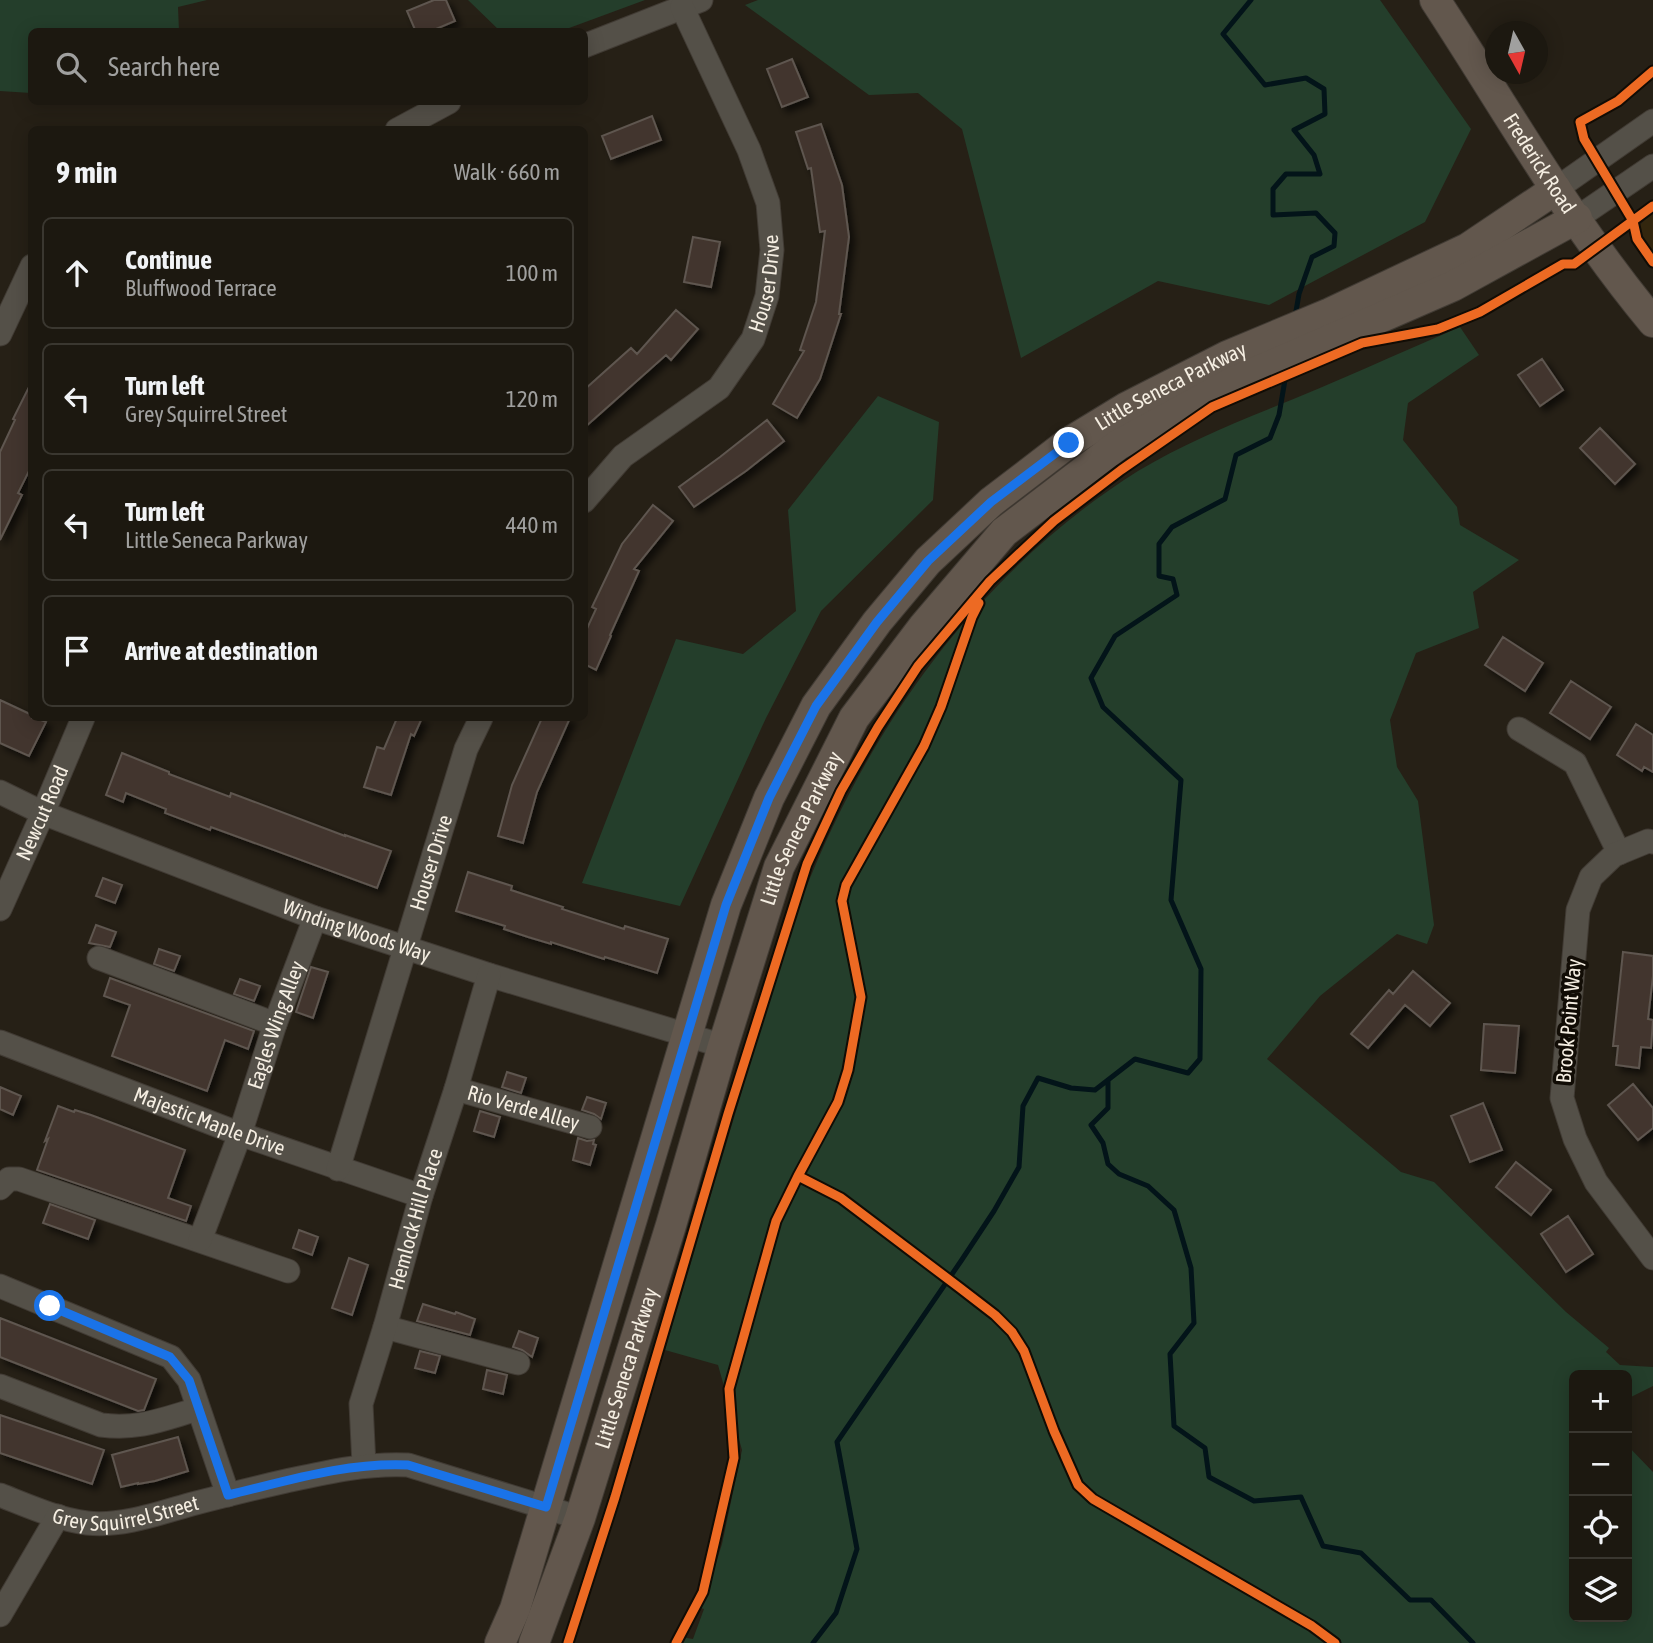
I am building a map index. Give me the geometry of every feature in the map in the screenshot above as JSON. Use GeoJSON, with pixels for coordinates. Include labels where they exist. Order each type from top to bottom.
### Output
{"type":"FeatureCollection","features":[{"type":"Feature","properties":{"kind":"main road","name":"Frederick Road"},"geometry":{"type":"LineString","coordinates":[[1435,0],[1556,189],[1628,293],[1653,322]]}},
{"type":"Feature","properties":{"kind":"main road","name":"Little Seneca Parkway"},"geometry":{"type":"LineString","coordinates":[[1333,326],[1468,248],[1556,189]]}},
{"type":"Feature","properties":{"kind":"main road","name":"Little Seneca Parkway"},"geometry":{"type":"LineString","coordinates":[[500,1643],[515,1609],[726,905],[769,798],[816,706],[877,622],[928,561],[991,502],[1059,450],[1126,407],[1231,369],[1333,326],[1453,286],[1577,218]]}},
{"type":"Feature","properties":{"kind":"main road","name":"Little Seneca Parkway"},"geometry":{"type":"LineString","coordinates":[[534,1643],[580,1518],[779,867],[854,718],[923,627],[1004,532],[1118,445],[1231,369]]}},
{"type":"Feature","properties":{"kind":"street"},"geometry":{"type":"LineString","coordinates":[[588,44],[692,4]]}},
{"type":"Feature","properties":{"kind":"street","name":"Houser Drive"},"geometry":{"type":"LineString","coordinates":[[588,496],[623,456],[719,388],[754,339],[766,296],[772,250],[768,203],[692,4]]}},
{"type":"Feature","properties":{"kind":"street"},"geometry":{"type":"LineString","coordinates":[[404,126],[443,105]]}},
{"type":"Feature","properties":{"kind":"street","name":"Little Seneca Parkway"},"geometry":{"type":"LineString","coordinates":[[1556,189],[1653,121]]}},
{"type":"Feature","properties":{"kind":"street","name":"Little Seneca Parkway"},"geometry":{"type":"LineString","coordinates":[[1577,218],[1653,166]]}},
{"type":"Feature","properties":{"kind":"street"},"geometry":{"type":"LineString","coordinates":[[0,334],[28,274]]}},
{"type":"Feature","properties":{"kind":"street","name":"Newcut Road"},"geometry":{"type":"LineString","coordinates":[[0,909],[82,721]]}},
{"type":"Feature","properties":{"kind":"street","name":"Houser Drive"},"geometry":{"type":"LineString","coordinates":[[338,1169],[466,749],[480,721]]}},
{"type":"Feature","properties":{"kind":"street"},"geometry":{"type":"LineString","coordinates":[[1519,729],[1575,763],[1619,853]]}},
{"type":"Feature","properties":{"kind":"street","name":"Winding Woods Way"},"geometry":{"type":"LineString","coordinates":[[0,792],[43,813],[315,918],[489,975],[723,1046]]}},
{"type":"Feature","properties":{"kind":"street","name":"Brook Point Way"},"geometry":{"type":"LineString","coordinates":[[1653,842],[1648,841],[1614,855],[1591,877],[1578,910],[1562,1098],[1575,1139],[1596,1182],[1653,1258]]}},
{"type":"Feature","properties":{"kind":"street","name":"Eagles Wing Alley"},"geometry":{"type":"LineString","coordinates":[[200,1240],[315,918]]}},
{"type":"Feature","properties":{"kind":"street"},"geometry":{"type":"LineString","coordinates":[[100,958],[275,1024]]}},
{"type":"Feature","properties":{"kind":"street","name":"Hemlock Hill Place"},"geometry":{"type":"LineString","coordinates":[[364,1465],[361,1404],[489,975]]}},
{"type":"Feature","properties":{"kind":"street","name":"Majestic Maple Drive"},"geometry":{"type":"LineString","coordinates":[[0,1042],[240,1134],[421,1196]]}},
{"type":"Feature","properties":{"kind":"street","name":"Rio Verde Alley"},"geometry":{"type":"LineString","coordinates":[[456,1089],[590,1127]]}},
{"type":"Feature","properties":{"kind":"street"},"geometry":{"type":"LineString","coordinates":[[0,1188],[9,1179],[19,1179],[288,1271]]}},
{"type":"Feature","properties":{"kind":"street"},"geometry":{"type":"LineString","coordinates":[[0,1286],[170,1357],[189,1380],[228,1495]]}},
{"type":"Feature","properties":{"kind":"street"},"geometry":{"type":"LineString","coordinates":[[385,1327],[519,1363]]}},
{"type":"Feature","properties":{"kind":"street"},"geometry":{"type":"LineString","coordinates":[[0,1386],[101,1425],[119,1428],[139,1426],[198,1409]]}},
{"type":"Feature","properties":{"kind":"street","name":"Grey Squirrel Street"},"geometry":{"type":"LineString","coordinates":[[0,1496],[58,1516],[89,1523],[127,1521],[320,1473],[364,1465],[408,1465],[580,1518]]}},
{"type":"Feature","properties":{"kind":"street"},"geometry":{"type":"LineString","coordinates":[[0,1615],[58,1516]]}},
{"type":"Feature","properties":{"kind":"shaded area"},"geometry":{"type":"Polygon","coordinates":[[[1653,212],[1653,262],[1634,231],[1653,212]]]}},
{"type":"Feature","properties":{"kind":"green space"},"geometry":{"type":"Polygon","coordinates":[[[0,0],[207,0],[178,7],[179,28],[28,28],[28,93],[0,91],[0,0]]]}},
{"type":"Feature","properties":{"kind":"green space"},"geometry":{"type":"Polygon","coordinates":[[[468,0],[645,0],[569,28],[497,28],[468,0]]]}},
{"type":"Feature","properties":{"kind":"green space"},"geometry":{"type":"Polygon","coordinates":[[[758,0],[1380,0],[1471,129],[1425,222],[1269,305],[1158,281],[1021,358],[962,129],[918,93],[869,95],[745,5],[758,0]]]}},
{"type":"Feature","properties":{"kind":"green space"},"geometry":{"type":"Polygon","coordinates":[[[1460,327],[1479,355],[1408,403],[1403,440],[1457,507],[1460,525],[1519,560],[1473,592],[1479,628],[1416,653],[1390,720],[1397,767],[1418,801],[1434,925],[1427,944],[1397,934],[1320,996],[1267,1059],[1401,1172],[1434,1182],[1566,1312],[1609,1348],[1606,1352],[1620,1365],[1653,1367],[1653,1386],[1632,1396],[1632,1370],[1569,1370],[1569,1622],[1632,1622],[1632,1450],[1653,1472],[1653,1643],[679,1643],[681,1637],[693,1639],[704,1609],[698,1607],[707,1591],[722,1544],[742,1450],[718,1365],[665,1350],[771,991],[804,893],[831,830],[898,711],[938,655],[981,603],[1029,554],[1082,510],[1138,471],[1186,445],[1460,327]]]}},
{"type":"Feature","properties":{"kind":"green space"},"geometry":{"type":"Polygon","coordinates":[[[878,396],[939,422],[933,500],[821,611],[766,718],[680,906],[582,883],[676,639],[743,654],[796,611],[788,510],[878,396]]]}},
{"type":"Feature","properties":{"kind":"building"},"geometry":{"type":"Polygon","coordinates":[[[434,0],[446,0],[455,21],[438,28],[414,28],[407,11],[434,0]]]}},
{"type":"Feature","properties":{"kind":"building"},"geometry":{"type":"Polygon","coordinates":[[[792,59],[808,97],[782,107],[767,69],[792,59]]]}},
{"type":"Feature","properties":{"kind":"building"},"geometry":{"type":"Polygon","coordinates":[[[652,116],[661,140],[611,159],[602,136],[652,116]]]}},
{"type":"Feature","properties":{"kind":"building"},"geometry":{"type":"Polygon","coordinates":[[[821,124],[842,185],[849,237],[841,314],[820,379],[797,418],[773,404],[804,351],[800,350],[816,302],[825,231],[820,232],[811,168],[808,169],[796,132],[821,124]]]}},
{"type":"Feature","properties":{"kind":"building"},"geometry":{"type":"Polygon","coordinates":[[[693,237],[720,242],[711,287],[684,282],[693,237]]]}},
{"type":"Feature","properties":{"kind":"building"},"geometry":{"type":"Polygon","coordinates":[[[676,310],[698,329],[671,360],[666,355],[588,424],[588,386],[631,348],[637,354],[676,310]]]}},
{"type":"Feature","properties":{"kind":"building"},"geometry":{"type":"Polygon","coordinates":[[[1542,359],[1563,390],[1540,406],[1518,375],[1542,359]]]}},
{"type":"Feature","properties":{"kind":"building"},"geometry":{"type":"Polygon","coordinates":[[[28,389],[28,473],[18,493],[22,495],[0,540],[0,452],[15,420],[13,419],[28,389]]]}},
{"type":"Feature","properties":{"kind":"building"},"geometry":{"type":"Polygon","coordinates":[[[767,420],[784,441],[694,507],[679,487],[767,420]]]}},
{"type":"Feature","properties":{"kind":"building"},"geometry":{"type":"Polygon","coordinates":[[[1600,428],[1635,464],[1615,484],[1580,448],[1600,428]]]}},
{"type":"Feature","properties":{"kind":"building"},"geometry":{"type":"Polygon","coordinates":[[[653,505],[673,521],[634,569],[639,571],[596,670],[588,666],[588,626],[596,609],[592,607],[622,544],[653,505]]]}},
{"type":"Feature","properties":{"kind":"building"},"geometry":{"type":"Polygon","coordinates":[[[1503,637],[1543,663],[1525,691],[1485,665],[1503,637]]]}},
{"type":"Feature","properties":{"kind":"building"},"geometry":{"type":"Polygon","coordinates":[[[1571,681],[1611,707],[1590,739],[1550,713],[1571,681]]]}},
{"type":"Feature","properties":{"kind":"building"},"geometry":{"type":"Polygon","coordinates":[[[0,700],[28,713],[28,721],[46,722],[29,756],[0,743],[0,700]]]}},
{"type":"Feature","properties":{"kind":"building"},"geometry":{"type":"Polygon","coordinates":[[[396,721],[421,721],[414,736],[411,734],[391,795],[364,787],[377,747],[384,749],[396,721]]]}},
{"type":"Feature","properties":{"kind":"building"},"geometry":{"type":"Polygon","coordinates":[[[541,721],[569,721],[537,792],[523,843],[498,836],[512,785],[541,721]]]}},
{"type":"Feature","properties":{"kind":"building"},"geometry":{"type":"Polygon","coordinates":[[[1636,724],[1653,735],[1653,772],[1644,767],[1642,771],[1617,755],[1636,724]]]}},
{"type":"Feature","properties":{"kind":"building"},"geometry":{"type":"Polygon","coordinates":[[[122,753],[230,797],[231,793],[391,851],[377,888],[211,827],[210,830],[165,813],[166,809],[126,793],[123,802],[106,795],[122,753]]]}},
{"type":"Feature","properties":{"kind":"building"},"geometry":{"type":"Polygon","coordinates":[[[468,872],[512,886],[511,890],[563,907],[562,909],[624,929],[625,926],[668,939],[657,973],[528,937],[504,929],[505,926],[456,911],[468,872]]]}},
{"type":"Feature","properties":{"kind":"building"},"geometry":{"type":"Polygon","coordinates":[[[103,878],[122,885],[115,903],[96,896],[103,878]]]}},
{"type":"Feature","properties":{"kind":"building"},"geometry":{"type":"Polygon","coordinates":[[[96,925],[116,932],[110,947],[89,943],[96,925]]]}},
{"type":"Feature","properties":{"kind":"building"},"geometry":{"type":"Polygon","coordinates":[[[159,949],[180,956],[174,971],[154,964],[159,949]]]}},
{"type":"Feature","properties":{"kind":"building"},"geometry":{"type":"Polygon","coordinates":[[[1623,952],[1653,956],[1648,1019],[1653,1020],[1651,1048],[1641,1047],[1639,1068],[1616,1065],[1618,1046],[1613,1046],[1623,952]]]}},
{"type":"Feature","properties":{"kind":"building"},"geometry":{"type":"Polygon","coordinates":[[[311,967],[328,972],[313,1018],[296,1012],[311,967]]]}},
{"type":"Feature","properties":{"kind":"building"},"geometry":{"type":"Polygon","coordinates":[[[1413,971],[1450,1003],[1430,1026],[1405,1005],[1368,1048],[1351,1034],[1389,990],[1393,994],[1413,971]]]}},
{"type":"Feature","properties":{"kind":"building"},"geometry":{"type":"Polygon","coordinates":[[[110,978],[254,1031],[248,1049],[225,1040],[207,1091],[112,1056],[130,1005],[104,996],[110,978]]]}},
{"type":"Feature","properties":{"kind":"building"},"geometry":{"type":"Polygon","coordinates":[[[240,979],[260,986],[254,1001],[234,994],[240,979]]]}},
{"type":"Feature","properties":{"kind":"building"},"geometry":{"type":"Polygon","coordinates":[[[1484,1024],[1519,1026],[1515,1073],[1481,1070],[1484,1024]]]}},
{"type":"Feature","properties":{"kind":"building"},"geometry":{"type":"Polygon","coordinates":[[[507,1072],[526,1078],[521,1093],[502,1087],[507,1072]]]}},
{"type":"Feature","properties":{"kind":"building"},"geometry":{"type":"Polygon","coordinates":[[[1633,1084],[1653,1108],[1653,1128],[1638,1140],[1608,1105],[1633,1084]]]}},
{"type":"Feature","properties":{"kind":"building"},"geometry":{"type":"Polygon","coordinates":[[[0,1087],[21,1096],[13,1115],[0,1109],[0,1087]]]}},
{"type":"Feature","properties":{"kind":"building"},"geometry":{"type":"Polygon","coordinates":[[[587,1097],[606,1103],[601,1119],[582,1110],[587,1097]]]}},
{"type":"Feature","properties":{"kind":"building"},"geometry":{"type":"Polygon","coordinates":[[[1483,1103],[1502,1150],[1470,1162],[1451,1116],[1483,1103]]]}},
{"type":"Feature","properties":{"kind":"building"},"geometry":{"type":"Polygon","coordinates":[[[58,1106],[91,1115],[185,1150],[168,1198],[191,1206],[186,1221],[37,1170],[58,1106]]]}},
{"type":"Feature","properties":{"kind":"building"},"geometry":{"type":"Polygon","coordinates":[[[480,1111],[500,1117],[494,1137],[474,1131],[480,1111]]]}},
{"type":"Feature","properties":{"kind":"building"},"geometry":{"type":"Polygon","coordinates":[[[578,1138],[594,1140],[593,1144],[596,1145],[590,1165],[573,1160],[578,1138]]]}},
{"type":"Feature","properties":{"kind":"building"},"geometry":{"type":"Polygon","coordinates":[[[1516,1162],[1551,1190],[1531,1215],[1496,1187],[1516,1162]]]}},
{"type":"Feature","properties":{"kind":"building"},"geometry":{"type":"Polygon","coordinates":[[[50,1204],[95,1220],[88,1239],[43,1223],[50,1204]]]}},
{"type":"Feature","properties":{"kind":"building"},"geometry":{"type":"Polygon","coordinates":[[[1568,1216],[1593,1254],[1566,1272],[1541,1234],[1568,1216]]]}},
{"type":"Feature","properties":{"kind":"building"},"geometry":{"type":"Polygon","coordinates":[[[299,1230],[318,1237],[312,1255],[293,1248],[299,1230]]]}},
{"type":"Feature","properties":{"kind":"building"},"geometry":{"type":"Polygon","coordinates":[[[349,1258],[368,1265],[352,1315],[332,1308],[349,1258]]]}},
{"type":"Feature","properties":{"kind":"building"},"geometry":{"type":"Polygon","coordinates":[[[423,1304],[475,1319],[470,1335],[417,1321],[423,1304]]]}},
{"type":"Feature","properties":{"kind":"building"},"geometry":{"type":"Polygon","coordinates":[[[0,1318],[156,1379],[144,1410],[138,1411],[0,1357],[0,1318]]]}},
{"type":"Feature","properties":{"kind":"building"},"geometry":{"type":"Polygon","coordinates":[[[519,1331],[538,1338],[532,1357],[513,1347],[519,1331]]]}},
{"type":"Feature","properties":{"kind":"building"},"geometry":{"type":"Polygon","coordinates":[[[420,1351],[440,1356],[435,1373],[415,1368],[420,1351]]]}},
{"type":"Feature","properties":{"kind":"building"},"geometry":{"type":"Polygon","coordinates":[[[487,1370],[507,1375],[503,1394],[483,1389],[487,1370]]]}},
{"type":"Feature","properties":{"kind":"building"},"geometry":{"type":"Polygon","coordinates":[[[0,1415],[104,1450],[92,1484],[0,1453],[0,1415]]]}},
{"type":"Feature","properties":{"kind":"building"},"geometry":{"type":"Polygon","coordinates":[[[178,1437],[188,1471],[121,1487],[112,1455],[178,1437]]]}},
{"type":"Feature","properties":{"kind":"waterway"},"geometry":{"type":"LineString","coordinates":[[1251,0],[1223,34],[1265,85],[1306,78],[1324,89],[1325,114],[1294,130],[1314,155],[1320,174],[1286,174],[1273,189],[1273,215],[1316,213],[1335,233],[1334,246],[1312,257],[1299,294],[1295,317]]}},
{"type":"Feature","properties":{"kind":"waterway"},"geometry":{"type":"LineString","coordinates":[[813,1643],[836,1613],[857,1549],[837,1442],[961,1261],[1019,1167],[1023,1106],[1038,1078],[1071,1088],[1095,1090],[1135,1059],[1188,1073],[1200,1059],[1201,969],[1171,900],[1181,780],[1103,707],[1091,678],[1115,636],[1177,595],[1173,579],[1159,576],[1159,544],[1172,527],[1225,499],[1236,455],[1270,438],[1279,415],[1287,368]]}},
{"type":"Feature","properties":{"kind":"waterway"},"geometry":{"type":"LineString","coordinates":[[1108,1080],[1108,1108],[1091,1125],[1103,1143],[1108,1164],[1119,1174],[1148,1186],[1174,1210],[1191,1268],[1194,1323],[1170,1354],[1174,1426],[1205,1448],[1209,1477],[1254,1501],[1301,1497],[1323,1546],[1361,1553],[1410,1600],[1431,1600],[1473,1643]]}},
{"type":"Feature","properties":{"kind":"cycle path"},"geometry":{"type":"LineString","coordinates":[[1653,71],[1618,101],[1580,122],[1584,139],[1633,221],[1637,239],[1653,262]]}},
{"type":"Feature","properties":{"kind":"cycle path"},"geometry":{"type":"LineString","coordinates":[[568,1643],[615,1497],[728,1114],[807,864],[841,791],[918,666],[990,581],[1054,521],[1121,470],[1212,407],[1362,343],[1438,329],[1480,312],[1563,264],[1574,264],[1653,206]]}},
{"type":"Feature","properties":{"kind":"cycle path"},"geometry":{"type":"LineString","coordinates":[[676,1643],[703,1592],[734,1458],[729,1389],[776,1221],[838,1102],[848,1070],[861,997],[842,901],[846,885],[924,746],[979,603]]}},
{"type":"Feature","properties":{"kind":"cycle path"},"geometry":{"type":"LineString","coordinates":[[798,1176],[841,1198],[995,1315],[1012,1332],[1024,1351],[1078,1485],[1093,1499],[1312,1626],[1335,1643]]}},
{"type":"Feature","properties":{"kind":"route"},"geometry":{"type":"LineString","coordinates":[[50,1306],[170,1357],[189,1380],[228,1495],[320,1473],[387,1464],[408,1465],[546,1507],[726,905],[769,798],[816,706],[877,622],[928,561],[991,502],[1069,443]]}}]}
